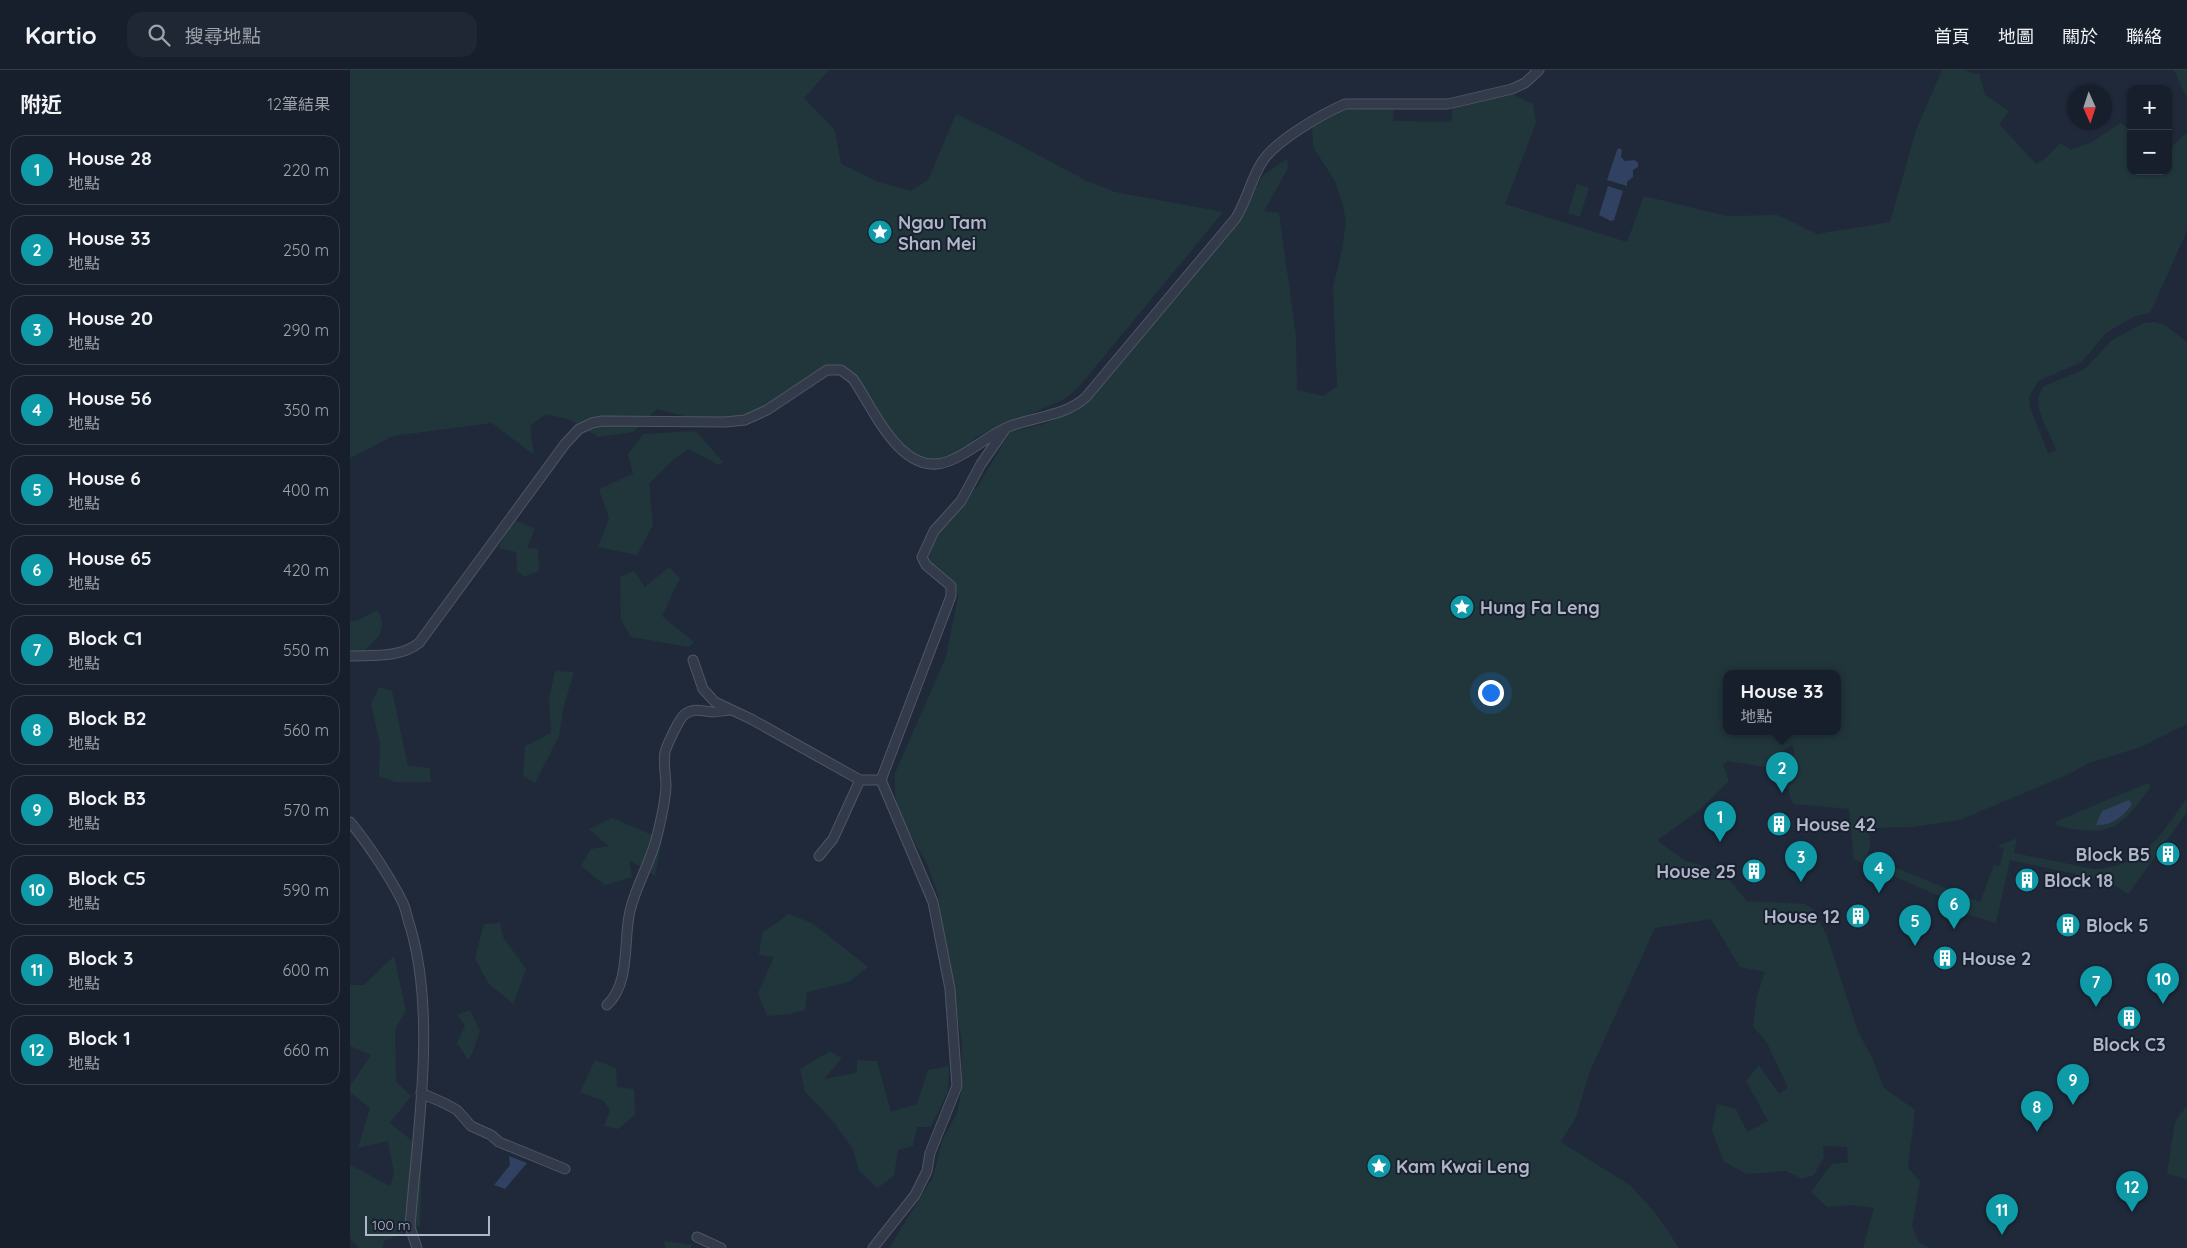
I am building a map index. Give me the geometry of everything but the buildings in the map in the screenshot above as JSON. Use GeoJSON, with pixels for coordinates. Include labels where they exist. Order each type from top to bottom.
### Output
{"type":"FeatureCollection","features":[{"type":"Feature","properties":{"kind":"street"},"geometry":{"type":"LineString","coordinates":[[350,656],[408,650],[419,642],[564,444],[575,432],[592,423],[609,420],[726,422],[745,420],[767,410],[824,372],[834,369],[845,371],[851,376],[890,438],[907,455],[921,463],[934,465],[948,462],[1006,428],[1066,411],[1092,392],[1236,218],[1249,194],[1261,164],[1268,153],[1280,143],[1333,109],[1345,104],[1448,104],[1512,89],[1524,83],[1539,70]]}},
{"type":"Feature","properties":{"kind":"street"},"geometry":{"type":"LineString","coordinates":[[873,1248],[915,1195],[927,1171],[930,1153],[957,1086],[950,989],[934,902],[880,780],[952,596],[951,586],[926,565],[922,558],[934,531],[961,501],[981,464],[1006,428]]}},
{"type":"Feature","properties":{"kind":"street"},"geometry":{"type":"LineString","coordinates":[[693,660],[703,689],[715,702],[860,780],[880,780]]}},
{"type":"Feature","properties":{"kind":"street"},"geometry":{"type":"LineString","coordinates":[[607,1005],[614,998],[619,985],[624,962],[625,938],[630,910],[646,871],[657,836],[666,788],[665,752],[682,716],[688,712],[698,709],[713,712],[731,710]]}},
{"type":"Feature","properties":{"kind":"street"},"geometry":{"type":"LineString","coordinates":[[819,856],[833,839],[860,780]]}},
{"type":"Feature","properties":{"kind":"street"},"geometry":{"type":"LineString","coordinates":[[350,822],[359,832],[402,902],[414,939],[420,971],[424,1056],[410,1227],[417,1248]]}},
{"type":"Feature","properties":{"kind":"street"},"geometry":{"type":"LineString","coordinates":[[421,1093],[457,1110],[471,1126],[491,1135],[499,1142],[565,1169]]}},
{"type":"Feature","properties":{"kind":"street"},"geometry":{"type":"LineString","coordinates":[[697,1237],[721,1248]]}},
{"type":"Feature","properties":{"kind":"green space"},"geometry":{"type":"Polygon","coordinates":[[[350,70],[829,70],[804,98],[835,130],[841,164],[879,182],[910,191],[928,180],[956,114],[1087,181],[1115,192],[1223,212],[1078,388],[1063,400],[976,437],[961,458],[939,469],[933,459],[912,455],[892,432],[855,374],[825,369],[766,406],[735,419],[700,420],[657,409],[633,432],[598,437],[571,420],[546,414],[530,426],[534,455],[492,423],[393,436],[350,458],[350,70]]]}},
{"type":"Feature","properties":{"kind":"green space"},"geometry":{"type":"Polygon","coordinates":[[[1942,70],[1965,70],[1974,74],[1979,73],[1985,95],[2009,111],[1999,124],[2036,164],[2046,158],[2060,143],[2071,150],[2090,143],[2121,123],[2127,128],[2127,175],[2172,175],[2172,146],[2187,132],[2187,231],[2150,313],[2135,316],[2106,333],[2082,362],[2038,381],[2029,397],[2030,407],[2048,453],[2056,450],[2039,409],[2038,401],[2044,386],[2085,369],[2112,340],[2144,323],[2154,322],[2165,325],[2187,342],[2187,724],[2141,747],[2089,763],[2069,774],[1960,820],[1913,827],[1869,828],[1870,847],[1867,856],[1980,902],[1994,865],[2000,866],[2004,848],[1997,846],[2017,838],[2014,853],[2094,869],[2111,867],[2139,855],[2150,846],[2169,824],[2187,798],[2187,812],[2128,894],[2108,881],[2010,860],[1996,923],[1956,911],[1951,901],[1854,859],[1849,809],[1794,804],[1789,791],[1794,754],[1791,745],[1764,767],[1728,761],[1723,765],[1729,781],[1702,808],[1659,839],[1659,842],[1684,860],[1716,870],[1726,876],[1747,901],[1805,904],[1813,909],[1827,936],[1857,1029],[1873,1060],[1884,1088],[1915,1110],[1908,1168],[1920,1181],[1912,1227],[1919,1243],[1931,1248],[1863,1248],[1874,1208],[1852,1205],[1827,1207],[1811,1192],[1832,1164],[1848,1162],[1847,1147],[1823,1146],[1824,1157],[1814,1175],[1802,1179],[1786,1171],[1747,1174],[1724,1162],[1712,1131],[1717,1104],[1736,1109],[1747,1132],[1768,1121],[1746,1081],[1759,1065],[1779,1094],[1788,1088],[1767,1043],[1753,1026],[1757,996],[1765,972],[1740,967],[1711,919],[1655,928],[1590,1071],[1576,1117],[1561,1142],[1631,1186],[1657,1215],[1679,1248],[889,1248],[933,1177],[942,1141],[957,1113],[962,1088],[962,1044],[938,895],[927,864],[897,810],[895,773],[946,657],[958,597],[955,582],[930,564],[929,549],[965,485],[976,489],[1010,432],[1044,424],[1074,411],[1097,389],[1239,222],[1262,176],[1287,159],[1288,168],[1264,211],[1279,213],[1296,336],[1297,390],[1324,396],[1337,386],[1333,287],[1342,250],[1346,222],[1343,205],[1335,181],[1313,147],[1312,125],[1342,110],[1394,109],[1393,121],[1451,122],[1453,105],[1512,94],[1533,104],[1536,123],[1505,204],[1627,242],[1644,196],[1727,216],[1778,215],[1817,234],[1890,222],[1916,130],[1942,70]]]}},
{"type":"Feature","properties":{"kind":"green space"},"geometry":{"type":"Polygon","coordinates":[[[2174,70],[2187,70],[2187,99],[2174,70]]]}},
{"type":"Feature","properties":{"kind":"green space"},"geometry":{"type":"Polygon","coordinates":[[[1577,184],[1589,188],[1580,217],[1568,213],[1577,184]]]}},
{"type":"Feature","properties":{"kind":"green space"},"geometry":{"type":"Polygon","coordinates":[[[696,431],[723,462],[719,465],[688,449],[674,459],[649,484],[653,525],[637,555],[598,547],[609,518],[599,489],[633,474],[628,454],[643,434],[696,431]]]}},
{"type":"Feature","properties":{"kind":"green space"},"geometry":{"type":"Polygon","coordinates":[[[514,520],[535,529],[527,548],[538,549],[539,571],[524,577],[517,571],[516,552],[498,548],[514,520]]]}},
{"type":"Feature","properties":{"kind":"green space"},"geometry":{"type":"Polygon","coordinates":[[[669,567],[680,578],[662,616],[694,642],[689,647],[631,637],[621,620],[620,577],[634,571],[645,587],[669,567]]]}},
{"type":"Feature","properties":{"kind":"green space"},"geometry":{"type":"Polygon","coordinates":[[[377,610],[382,626],[380,633],[376,640],[350,661],[350,621],[356,621],[377,610]]]}},
{"type":"Feature","properties":{"kind":"green space"},"geometry":{"type":"Polygon","coordinates":[[[555,671],[574,672],[563,709],[559,736],[535,783],[523,776],[525,746],[551,733],[549,699],[555,671]]]}},
{"type":"Feature","properties":{"kind":"green space"},"geometry":{"type":"Polygon","coordinates":[[[379,687],[392,691],[408,766],[430,768],[431,782],[395,782],[379,776],[380,744],[371,704],[379,687]]]}},
{"type":"Feature","properties":{"kind":"green space"},"geometry":{"type":"Polygon","coordinates":[[[2148,783],[2150,788],[2130,813],[2112,827],[2090,831],[2058,826],[2055,823],[2057,821],[2148,783]]]}},
{"type":"Feature","properties":{"kind":"green space"},"geometry":{"type":"Polygon","coordinates":[[[612,818],[662,839],[655,876],[629,860],[632,877],[605,885],[581,866],[591,849],[609,846],[589,829],[612,818]]]}},
{"type":"Feature","properties":{"kind":"green space"},"geometry":{"type":"Polygon","coordinates":[[[789,914],[812,923],[868,967],[849,982],[807,992],[805,1010],[790,1014],[767,1016],[758,993],[774,957],[759,955],[762,933],[789,914]]]}},
{"type":"Feature","properties":{"kind":"green space"},"geometry":{"type":"Polygon","coordinates":[[[500,923],[503,937],[526,969],[513,1004],[488,983],[475,958],[484,924],[500,923]]]}},
{"type":"Feature","properties":{"kind":"green space"},"geometry":{"type":"Polygon","coordinates":[[[394,956],[406,1011],[395,1029],[396,1082],[411,1096],[390,1123],[422,1149],[420,1226],[384,1241],[383,1248],[359,1248],[350,1238],[350,1165],[390,1186],[394,1173],[388,1141],[358,1148],[370,1108],[350,1092],[350,1086],[371,1055],[350,1046],[350,985],[364,985],[394,956]]]}},
{"type":"Feature","properties":{"kind":"green space"},"geometry":{"type":"Polygon","coordinates":[[[470,1010],[480,1031],[468,1060],[457,1043],[465,1026],[457,1015],[470,1010]]]}},
{"type":"Feature","properties":{"kind":"green space"},"geometry":{"type":"Polygon","coordinates":[[[830,1051],[842,1058],[824,1079],[857,1073],[857,1060],[877,1061],[891,1112],[917,1104],[928,1070],[949,1066],[948,1091],[931,1127],[917,1127],[913,1146],[898,1150],[894,1176],[877,1188],[859,1171],[853,1149],[833,1121],[805,1092],[800,1069],[830,1051]]]}},
{"type":"Feature","properties":{"kind":"green space"},"geometry":{"type":"Polygon","coordinates":[[[595,1060],[616,1068],[617,1087],[634,1089],[635,1115],[618,1129],[604,1126],[610,1111],[604,1101],[580,1092],[595,1060]]]}},
{"type":"Feature","properties":{"kind":"green space"},"geometry":{"type":"Polygon","coordinates":[[[2187,1105],[2187,1180],[2167,1173],[2175,1122],[2187,1105]]]}},
{"type":"Feature","properties":{"kind":"green space"},"geometry":{"type":"Polygon","coordinates":[[[664,1241],[692,1245],[691,1248],[665,1248],[664,1241]]]}},
{"type":"Feature","properties":{"kind":"water"},"geometry":{"type":"Polygon","coordinates":[[[1619,148],[1622,150],[1621,157],[1625,161],[1635,160],[1638,163],[1638,167],[1633,170],[1633,177],[1627,182],[1627,186],[1607,180],[1619,148]]]}},
{"type":"Feature","properties":{"kind":"water"},"geometry":{"type":"Polygon","coordinates":[[[1608,186],[1623,191],[1614,220],[1611,221],[1599,215],[1608,186]]]}},
{"type":"Feature","properties":{"kind":"water"},"geometry":{"type":"Polygon","coordinates":[[[1784,756],[1788,759],[1787,772],[1768,776],[1767,772],[1775,762],[1784,756]]]}},
{"type":"Feature","properties":{"kind":"water"},"geometry":{"type":"Polygon","coordinates":[[[2129,800],[2132,804],[2121,816],[2107,824],[2096,825],[2102,811],[2129,800]]]}},
{"type":"Feature","properties":{"kind":"water"},"geometry":{"type":"Polygon","coordinates":[[[509,1156],[527,1163],[505,1189],[494,1185],[510,1165],[509,1156]]]}},
{"type":"Feature","properties":{"kind":"place","name":"Ngau Tam Shan Mei"},"geometry":{"type":"Point","coordinates":[880,232]}},
{"type":"Feature","properties":{"kind":"place","name":"Hung Fa Leng"},"geometry":{"type":"Point","coordinates":[1462,607]}},
{"type":"Feature","properties":{"kind":"place","name":"House 33"},"geometry":{"type":"Point","coordinates":[1782,793]}},
{"type":"Feature","properties":{"kind":"place","name":"House 42"},"geometry":{"type":"Point","coordinates":[1779,824]}},
{"type":"Feature","properties":{"kind":"place","name":"House 28"},"geometry":{"type":"Point","coordinates":[1720,842]}},
{"type":"Feature","properties":{"kind":"place","name":"Block B5"},"geometry":{"type":"Point","coordinates":[2168,854]}},
{"type":"Feature","properties":{"kind":"place","name":"House 25"},"geometry":{"type":"Point","coordinates":[1754,871]}},
{"type":"Feature","properties":{"kind":"place","name":"Block 18"},"geometry":{"type":"Point","coordinates":[2027,880]}},
{"type":"Feature","properties":{"kind":"place","name":"House 20"},"geometry":{"type":"Point","coordinates":[1801,882]}},
{"type":"Feature","properties":{"kind":"place","name":"House 56"},"geometry":{"type":"Point","coordinates":[1879,893]}},
{"type":"Feature","properties":{"kind":"place","name":"House 12"},"geometry":{"type":"Point","coordinates":[1858,916]}},
{"type":"Feature","properties":{"kind":"place","name":"Block 5"},"geometry":{"type":"Point","coordinates":[2068,925]}},
{"type":"Feature","properties":{"kind":"place","name":"House 65"},"geometry":{"type":"Point","coordinates":[1954,929]}},
{"type":"Feature","properties":{"kind":"place","name":"House 6"},"geometry":{"type":"Point","coordinates":[1915,946]}},
{"type":"Feature","properties":{"kind":"place","name":"House 2"},"geometry":{"type":"Point","coordinates":[1945,958]}},
{"type":"Feature","properties":{"kind":"place","name":"Block C5"},"geometry":{"type":"Point","coordinates":[2163,1004]}},
{"type":"Feature","properties":{"kind":"place","name":"Block C1"},"geometry":{"type":"Point","coordinates":[2096,1007]}},
{"type":"Feature","properties":{"kind":"place","name":"Block C3"},"geometry":{"type":"Point","coordinates":[2129,1018]}},
{"type":"Feature","properties":{"kind":"place","name":"Block B3"},"geometry":{"type":"Point","coordinates":[2073,1105]}},
{"type":"Feature","properties":{"kind":"place","name":"Block B2"},"geometry":{"type":"Point","coordinates":[2037,1132]}},
{"type":"Feature","properties":{"kind":"place","name":"Kam Kwai Leng"},"geometry":{"type":"Point","coordinates":[1379,1166]}},
{"type":"Feature","properties":{"kind":"place","name":"Block 1"},"geometry":{"type":"Point","coordinates":[2132,1212]}},
{"type":"Feature","properties":{"kind":"place","name":"Block 3"},"geometry":{"type":"Point","coordinates":[2002,1235]}}]}
